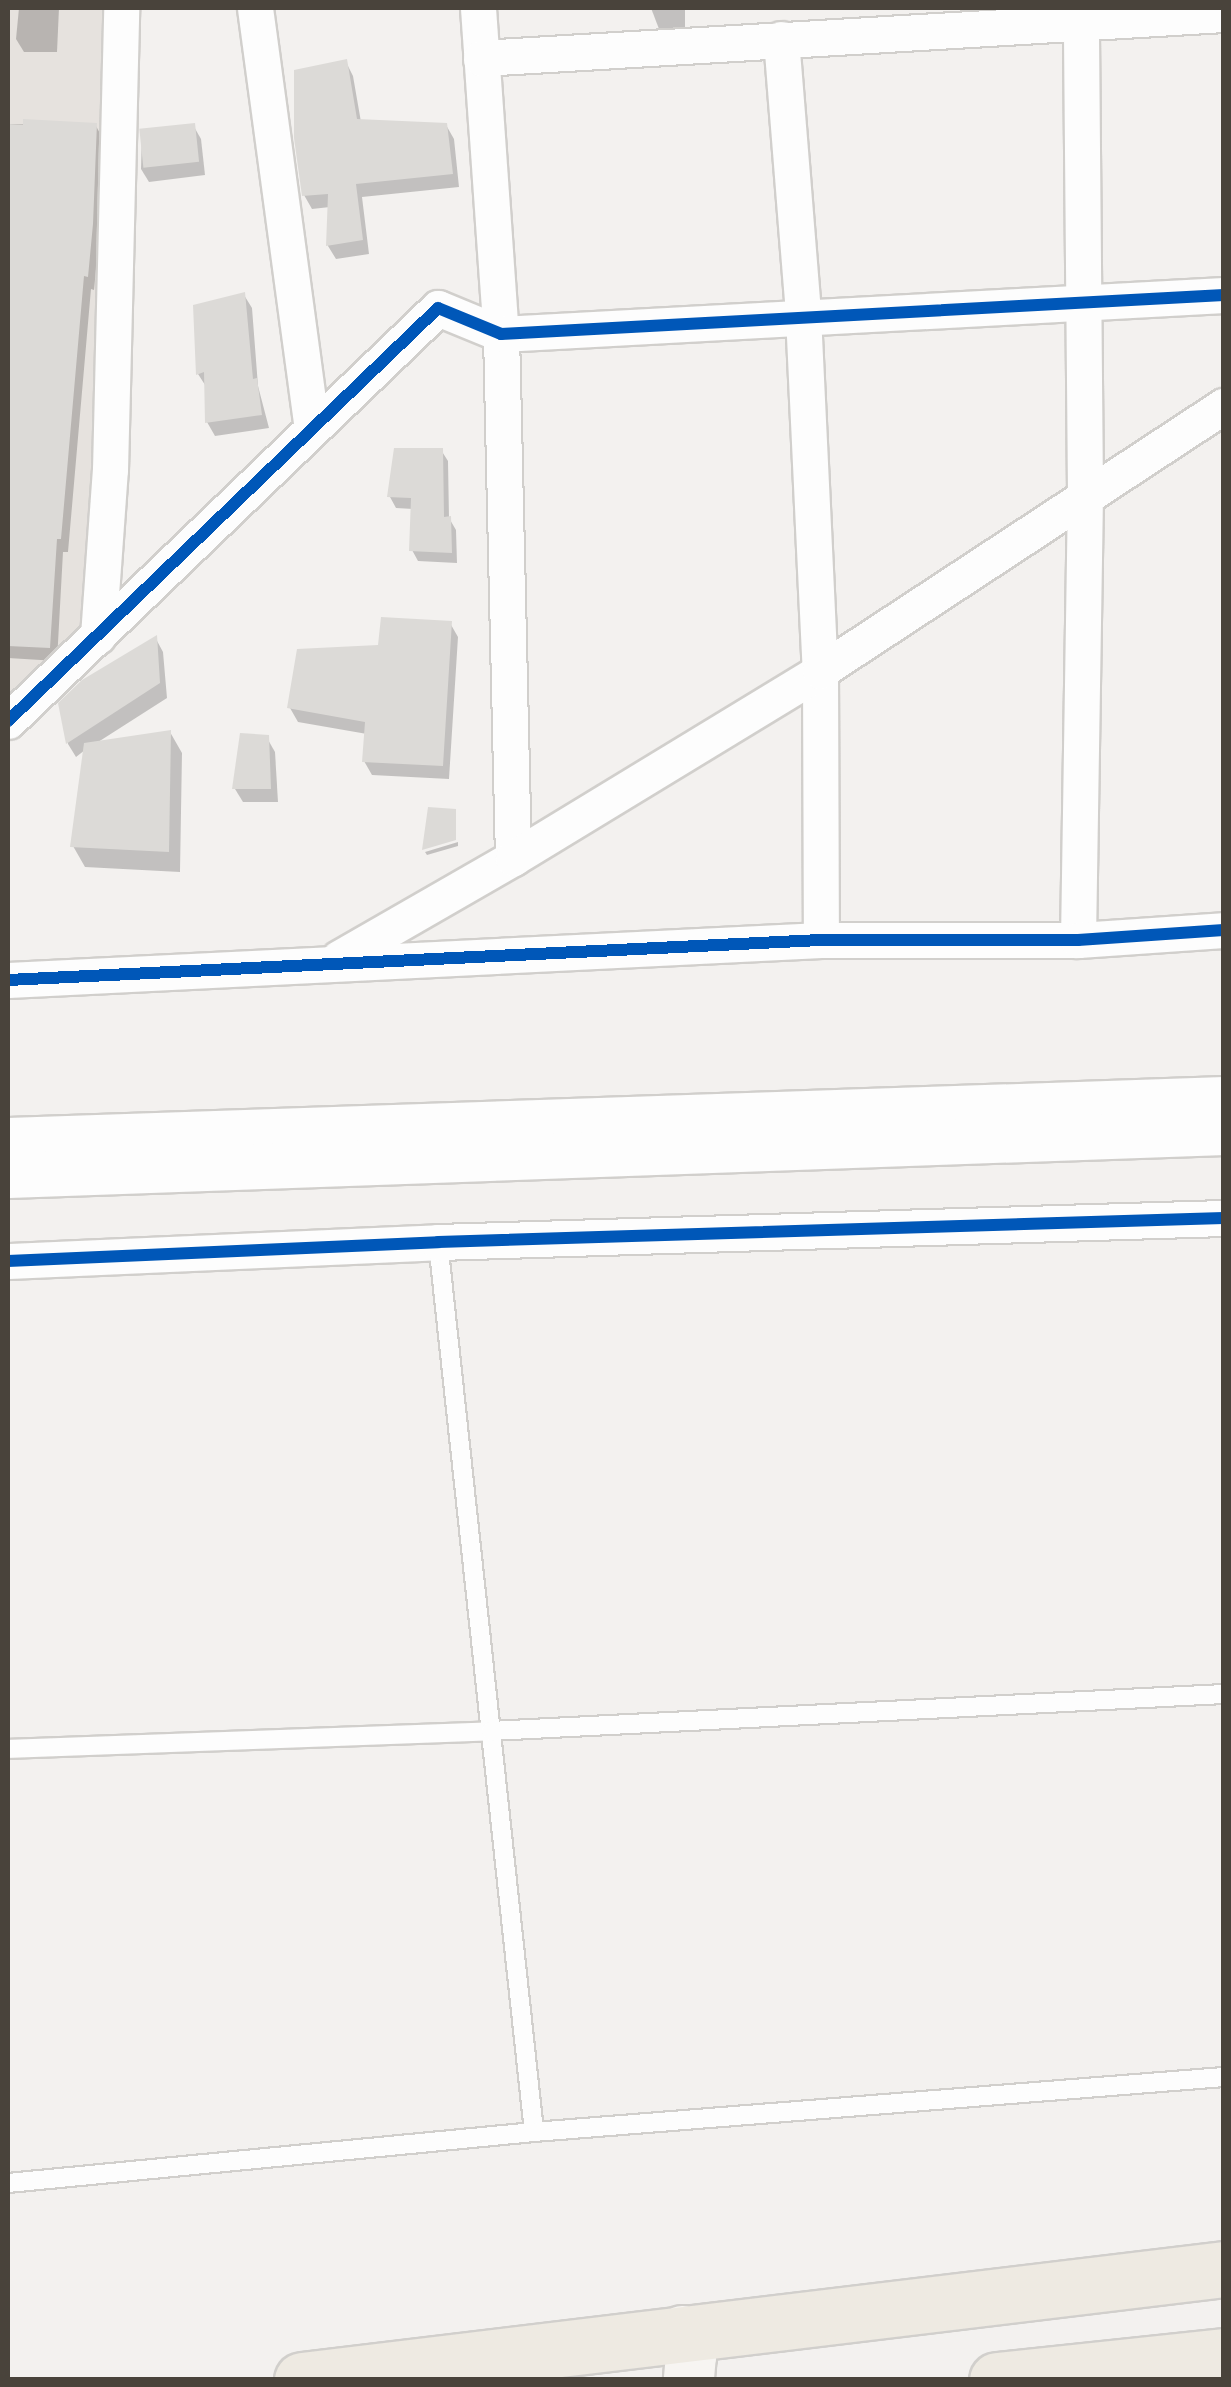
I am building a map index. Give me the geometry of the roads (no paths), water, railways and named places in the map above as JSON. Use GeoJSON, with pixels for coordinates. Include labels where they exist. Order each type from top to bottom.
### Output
{"type":"FeatureCollection","features":[{"type":"Feature","properties":{"kind":"highway"},"geometry":{"type":"LineString","coordinates":[[302,2380],[686,2355],[1224,2269]]}},
{"type":"Feature","properties":{"kind":"highway"},"geometry":{"type":"LineString","coordinates":[[997,2380],[1224,2356]]}},
{"type":"Feature","properties":{"kind":"street"},"geometry":{"type":"LineString","coordinates":[[98,636],[110,470],[120,8]]}},
{"type":"Feature","properties":{"kind":"street"},"geometry":{"type":"LineString","coordinates":[[255,8],[312,428]]}},
{"type":"Feature","properties":{"kind":"street"},"geometry":{"type":"LineString","coordinates":[[478,8],[500,334],[513,858]]}},
{"type":"Feature","properties":{"kind":"street"},"geometry":{"type":"LineString","coordinates":[[481,58],[794,28],[1081,14],[1224,14]]}},
{"type":"Feature","properties":{"kind":"street"},"geometry":{"type":"LineString","coordinates":[[1078,940],[1085,494],[1081,14]]}},
{"type":"Feature","properties":{"kind":"street"},"geometry":{"type":"LineString","coordinates":[[794,28],[820,671],[821,940]]}},
{"type":"Feature","properties":{"kind":"street"},"geometry":{"type":"LineString","coordinates":[[8,722],[438,308],[500,334],[803,315],[1224,296]]}},
{"type":"Feature","properties":{"kind":"street"},"geometry":{"type":"LineString","coordinates":[[334,961],[513,858],[820,671],[1224,406]]}},
{"type":"Feature","properties":{"kind":"street"},"geometry":{"type":"LineString","coordinates":[[8,980],[821,940],[1078,940],[1224,930]]}},
{"type":"Feature","properties":{"kind":"street"},"geometry":{"type":"LineString","coordinates":[[8,1140],[1224,1099]]}},
{"type":"Feature","properties":{"kind":"street"},"geometry":{"type":"LineString","coordinates":[[8,1175],[1224,1132]]}},
{"type":"Feature","properties":{"kind":"street"},"geometry":{"type":"LineString","coordinates":[[8,1261],[438,1242],[1224,1218]]}},
{"type":"Feature","properties":{"kind":"lane"},"geometry":{"type":"LineString","coordinates":[[438,1242],[534,2132]]}},
{"type":"Feature","properties":{"kind":"lane"},"geometry":{"type":"LineString","coordinates":[[8,1749],[491,1731],[1224,1694]]}},
{"type":"Feature","properties":{"kind":"lane"},"geometry":{"type":"LineString","coordinates":[[8,2183],[534,2132],[1224,2077]]}}]}
